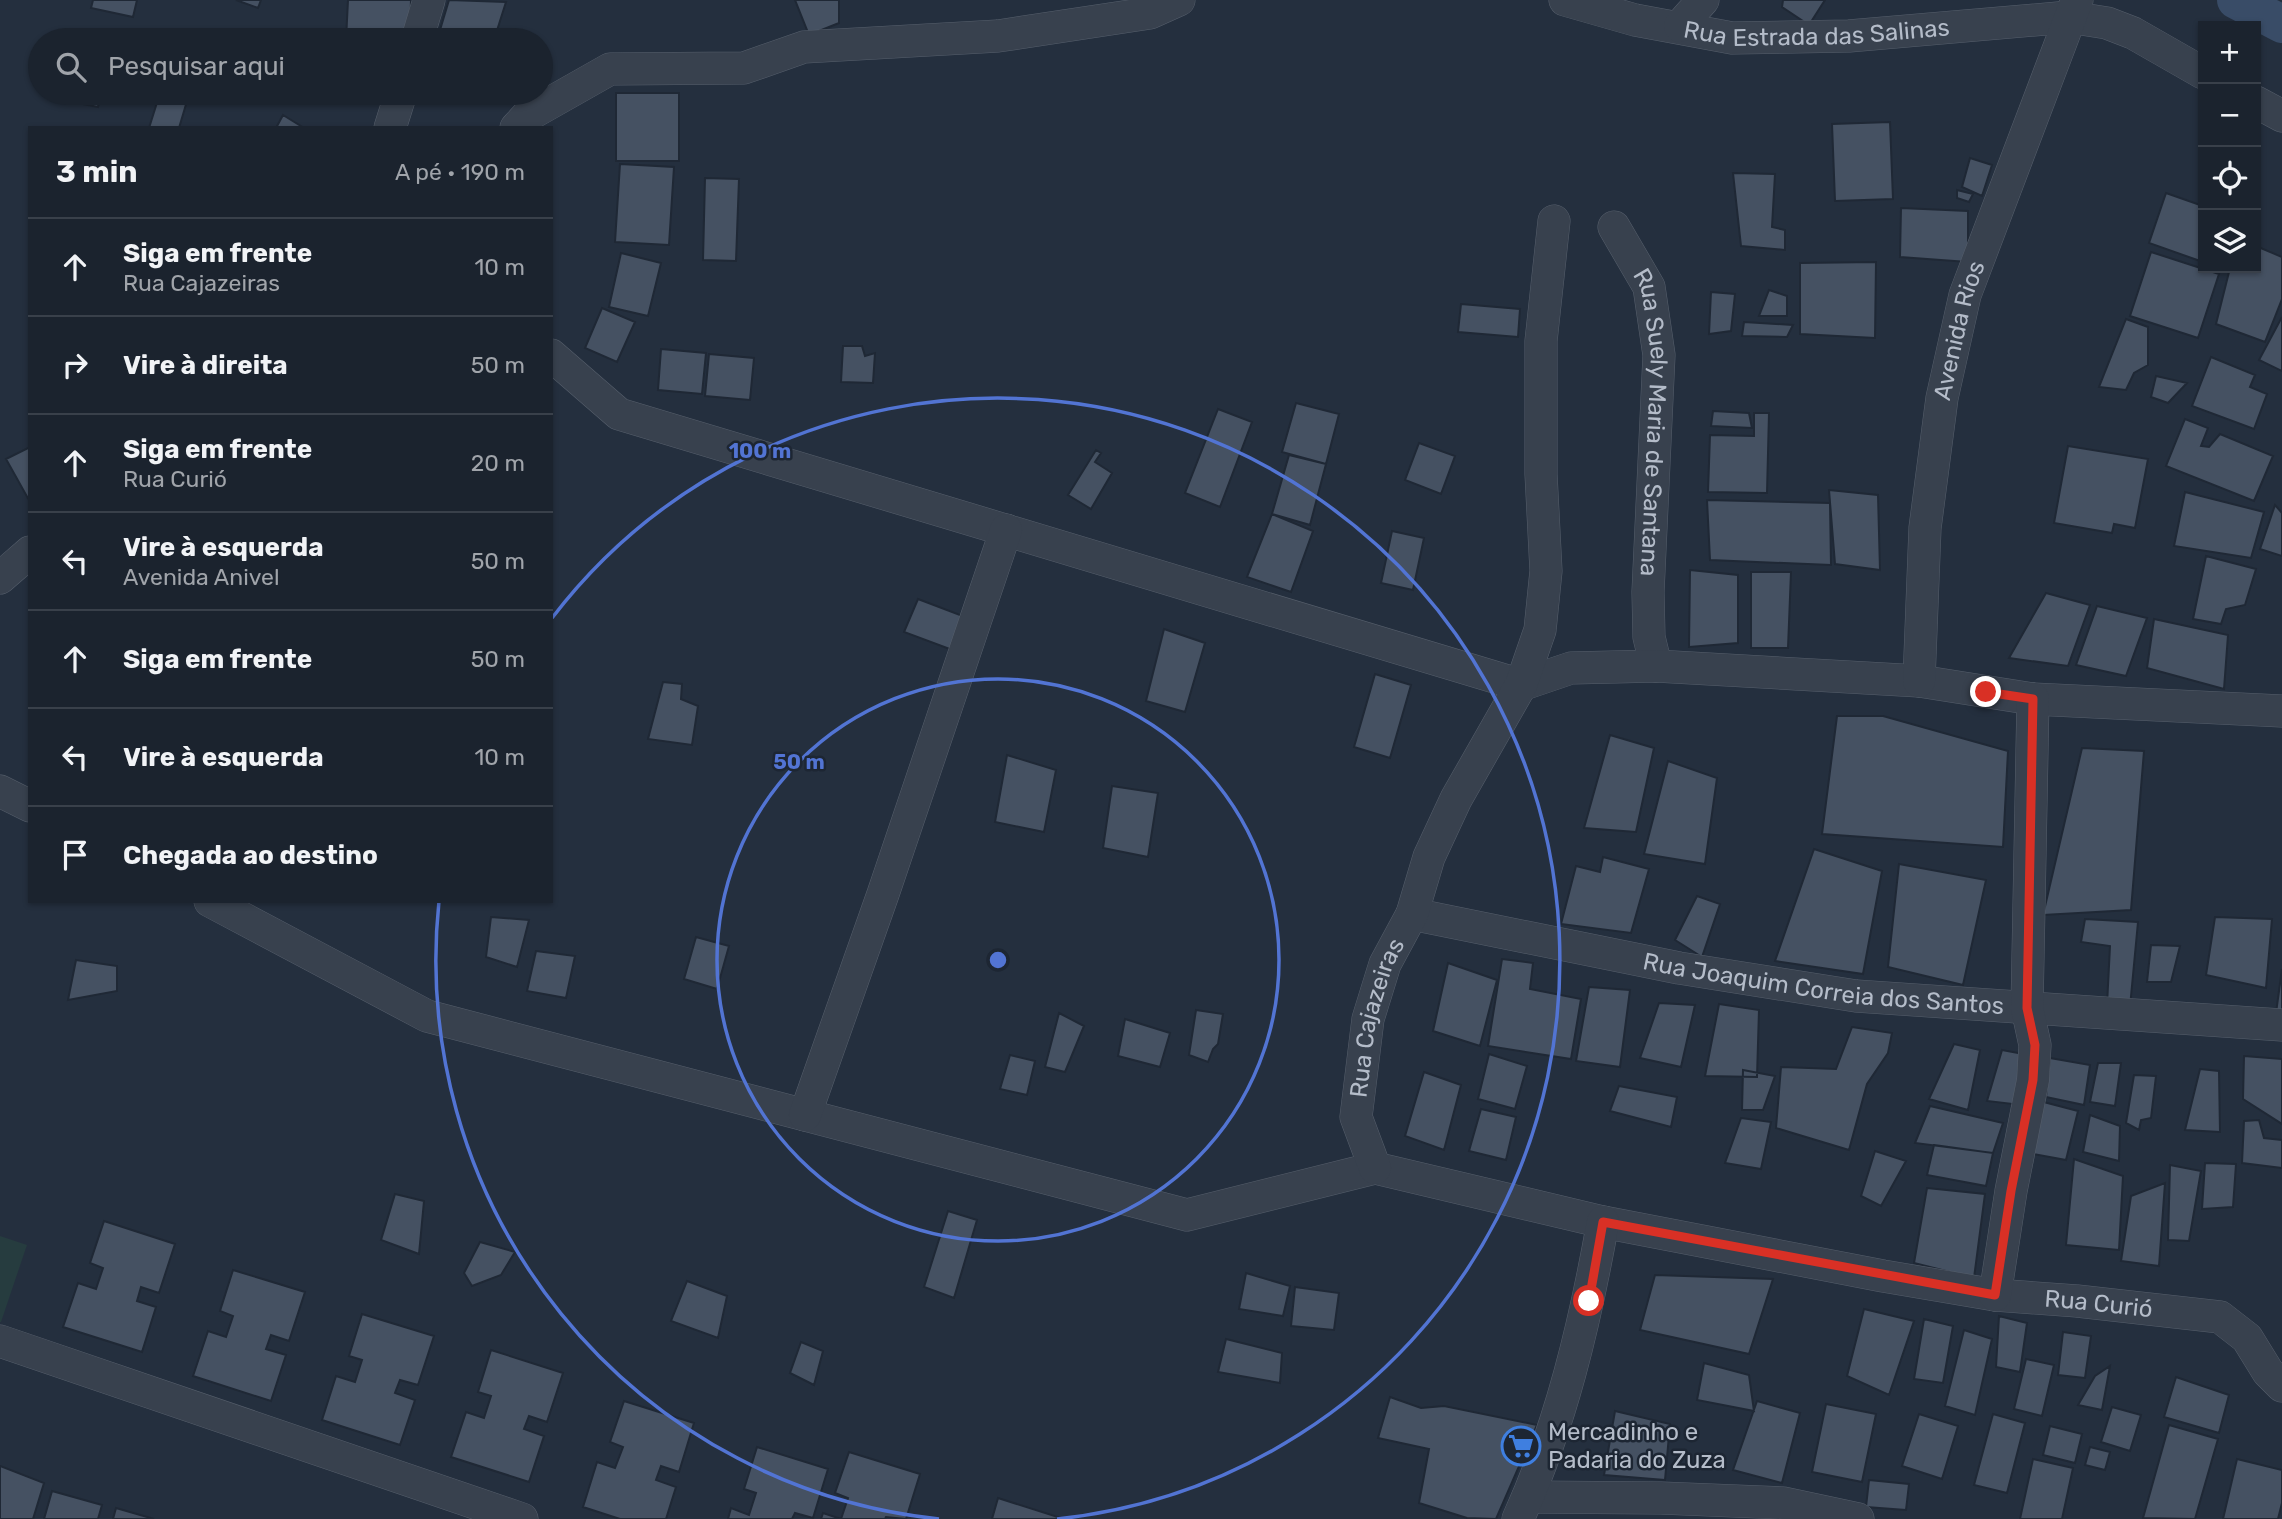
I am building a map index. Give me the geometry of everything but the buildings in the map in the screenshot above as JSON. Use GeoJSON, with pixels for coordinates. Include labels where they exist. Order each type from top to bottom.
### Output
{"type":"FeatureCollection","features":[{"type":"Feature","properties":{"kind":"street"},"geometry":{"type":"LineString","coordinates":[[420,28],[429,0]]}},
{"type":"Feature","properties":{"kind":"street"},"geometry":{"type":"LineString","coordinates":[[553,101],[610,69],[744,68],[804,47],[998,36],[1150,13],[1179,0]]}},
{"type":"Feature","properties":{"kind":"street","name":"Rua Estrada das Salinas"},"geometry":{"type":"LineString","coordinates":[[1565,0],[1635,20],[1680,26],[1732,38],[1849,36],[2073,9],[2133,33],[2198,70]]}},
{"type":"Feature","properties":{"kind":"street"},"geometry":{"type":"LineString","coordinates":[[1680,26],[1703,0]]}},
{"type":"Feature","properties":{"kind":"street","name":"Avenida Rios"},"geometry":{"type":"LineString","coordinates":[[1919,681],[1925,528],[1947,372],[1965,295],[2073,9]]}},
{"type":"Feature","properties":{"kind":"street"},"geometry":{"type":"LineString","coordinates":[[391,126],[397,105]]}},
{"type":"Feature","properties":{"kind":"street"},"geometry":{"type":"LineString","coordinates":[[518,126],[527,116],[546,105]]}},
{"type":"Feature","properties":{"kind":"street"},"geometry":{"type":"LineString","coordinates":[[2261,105],[2282,116]]}},
{"type":"Feature","properties":{"kind":"street","name":"Rua Cajazeiras"},"geometry":{"type":"LineString","coordinates":[[1375,1168],[1356,1117],[1368,1019],[1385,964],[1412,914],[1429,857],[1456,799],[1521,685],[1540,630],[1546,571],[1541,474],[1541,341],[1554,220]]}},
{"type":"Feature","properties":{"kind":"street","name":"Rua Suely Maria de Santana"},"geometry":{"type":"LineString","coordinates":[[1614,227],[1649,287],[1659,355],[1648,592],[1649,636],[1656,666]]}},
{"type":"Feature","properties":{"kind":"street"},"geometry":{"type":"LineString","coordinates":[[553,357],[619,414],[1521,685],[1571,668],[1656,666],[1919,681],[2033,699],[2282,710]]}},
{"type":"Feature","properties":{"kind":"street"},"geometry":{"type":"LineString","coordinates":[[805,1115],[1006,530]]}},
{"type":"Feature","properties":{"kind":"street"},"geometry":{"type":"LineString","coordinates":[[0,578],[28,554]]}},
{"type":"Feature","properties":{"kind":"street"},"geometry":{"type":"LineString","coordinates":[[1995,1295],[2011,1191],[2033,1080],[2035,1045],[2027,1008],[2033,699]]}},
{"type":"Feature","properties":{"kind":"street"},"geometry":{"type":"LineString","coordinates":[[0,790],[28,805]]}},
{"type":"Feature","properties":{"kind":"street"},"geometry":{"type":"LineString","coordinates":[[214,903],[428,1016],[1187,1216],[1375,1168]]}},
{"type":"Feature","properties":{"kind":"street","name":"Rua Joaquim Correia dos Santos"},"geometry":{"type":"LineString","coordinates":[[1412,914],[1679,968],[1856,996],[2282,1025]]}},
{"type":"Feature","properties":{"kind":"street","name":"Rua Curió"},"geometry":{"type":"LineString","coordinates":[[1375,1168],[1603,1222],[1883,1276],[1995,1295],[2220,1317],[2247,1338],[2268,1372],[2282,1386]]}},
{"type":"Feature","properties":{"kind":"street"},"geometry":{"type":"LineString","coordinates":[[1603,1222],[1589,1301],[1566,1387],[1523,1508],[1661,1498],[1783,1503],[1858,1519]]}},
{"type":"Feature","properties":{"kind":"street"},"geometry":{"type":"LineString","coordinates":[[0,1341],[522,1519]]}},
{"type":"Feature","properties":{"kind":"green space"},"geometry":{"type":"Polygon","coordinates":[[[0,1236],[27,1245],[1,1322],[0,1322],[0,1236]]]}},
{"type":"Feature","properties":{"kind":"waterway"},"geometry":{"type":"LineString","coordinates":[[2236,0],[2282,24]]}},
{"type":"Feature","properties":{"kind":"place","name":"Mercadinho e Padaria do Zuza"},"geometry":{"type":"Point","coordinates":[1521,1446]}},
{"type":"Feature","properties":{"kind":"route"},"geometry":{"type":"LineString","coordinates":[[1589,1301],[1603,1222],[1995,1295],[2011,1191],[2033,1080],[2035,1045],[2027,1008],[2033,699],[1986,692]]}}]}
